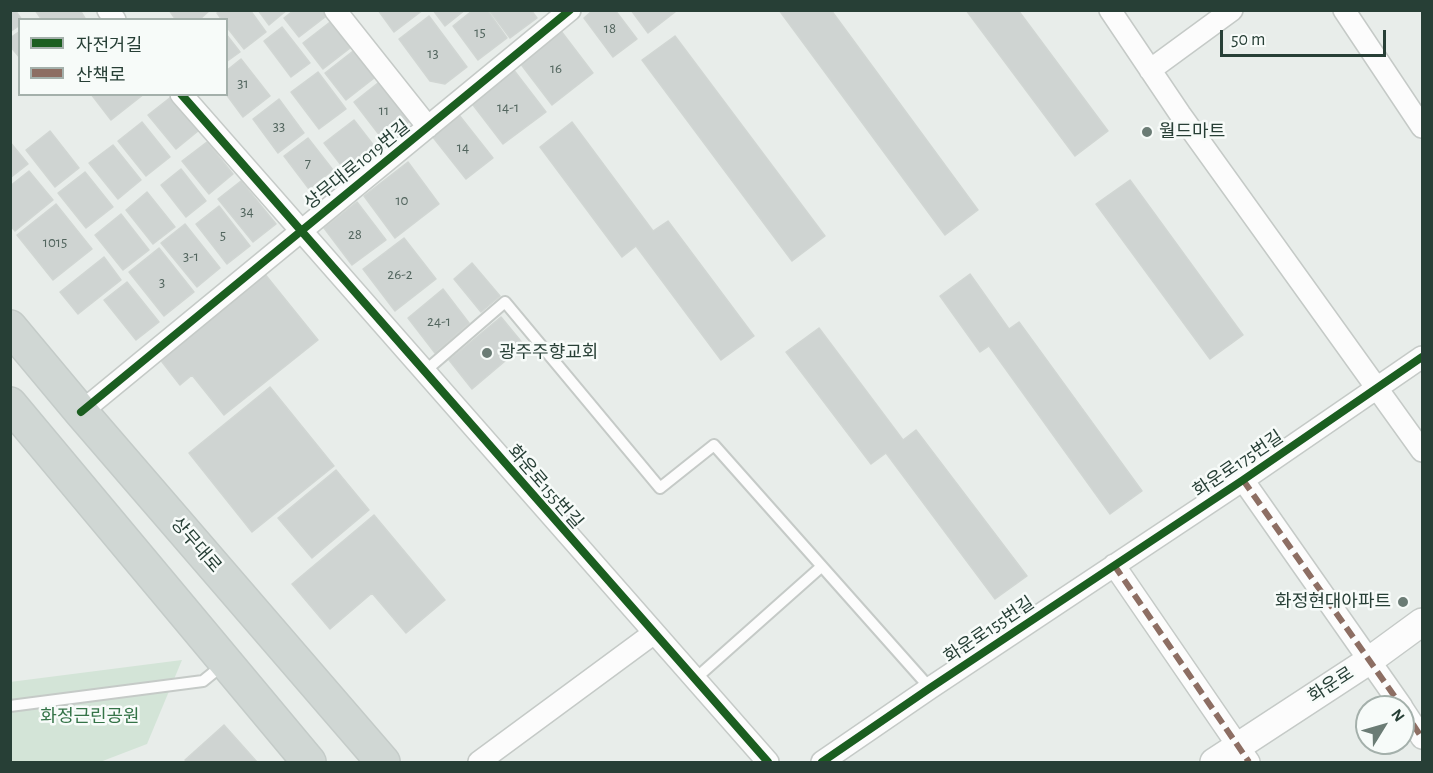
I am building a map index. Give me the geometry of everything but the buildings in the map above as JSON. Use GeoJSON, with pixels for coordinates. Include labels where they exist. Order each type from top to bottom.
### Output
{"type":"FeatureCollection","features":[{"type":"Feature","properties":{"kind":"main road","name":"상무대로"},"geometry":{"type":"LineString","coordinates":[[10,327],[383,762]]}},
{"type":"Feature","properties":{"kind":"main road"},"geometry":{"type":"LineString","coordinates":[[10,404],[309,762]]}},
{"type":"Feature","properties":{"kind":"street"},"geometry":{"type":"LineString","coordinates":[[335,10],[428,127]]}},
{"type":"Feature","properties":{"kind":"street"},"geometry":{"type":"LineString","coordinates":[[1110,10],[1150,70],[1422,451]]}},
{"type":"Feature","properties":{"kind":"street"},"geometry":{"type":"LineString","coordinates":[[1150,70],[1232,10]]}},
{"type":"Feature","properties":{"kind":"street"},"geometry":{"type":"LineString","coordinates":[[1344,10],[1422,127]]}},
{"type":"Feature","properties":{"kind":"street","name":"상무대로1019번길"},"geometry":{"type":"LineString","coordinates":[[81,412],[428,127],[555,15]]}},
{"type":"Feature","properties":{"kind":"street","name":"화운로155번길"},"geometry":{"type":"LineString","coordinates":[[183,96],[768,762]]}},
{"type":"Feature","properties":{"kind":"street","name":"화운로175번길"},"geometry":{"type":"LineString","coordinates":[[1114,565],[1422,357]]}},
{"type":"Feature","properties":{"kind":"street","name":"화운로175번길"},"geometry":{"type":"LineString","coordinates":[[1243,480],[1393,695]]}},
{"type":"Feature","properties":{"kind":"street"},"geometry":{"type":"LineString","coordinates":[[1114,565],[1244,754]]}},
{"type":"Feature","properties":{"kind":"street","name":"화운로155번길"},"geometry":{"type":"LineString","coordinates":[[822,762],[1114,565]]}},
{"type":"Feature","properties":{"kind":"street","name":"화운로"},"geometry":{"type":"LineString","coordinates":[[1214,762],[1244,754],[1422,622]]}},
{"type":"Feature","properties":{"kind":"street"},"geometry":{"type":"LineString","coordinates":[[479,762],[654,633]]}},
{"type":"Feature","properties":{"kind":"lane"},"geometry":{"type":"LineString","coordinates":[[424,372],[505,302],[660,488],[714,445],[930,688]]}},
{"type":"Feature","properties":{"kind":"lane"},"geometry":{"type":"LineString","coordinates":[[695,679],[821,567]]}},
{"type":"Feature","properties":{"kind":"lane"},"geometry":{"type":"LineString","coordinates":[[10,706],[203,681],[226,662]]}},
{"type":"Feature","properties":{"kind":"green space","name":"화정근린공원"},"geometry":{"type":"Polygon","coordinates":[[[182,660],[147,744],[100,762],[11,762],[10,682],[182,660]]]}},
{"type":"Feature","properties":{"kind":"marked path"},"geometry":{"type":"LineString","coordinates":[[1243,480],[1394,695]]}},
{"type":"Feature","properties":{"kind":"marked path"},"geometry":{"type":"LineString","coordinates":[[1114,565],[1249,762]]}},
{"type":"Feature","properties":{"kind":"marked path"},"geometry":{"type":"LineString","coordinates":[[1415,727],[1422,738]]}},
{"type":"Feature","properties":{"kind":"cycle path"},"geometry":{"type":"LineString","coordinates":[[81,412],[570,10]]}},
{"type":"Feature","properties":{"kind":"cycle path"},"geometry":{"type":"LineString","coordinates":[[183,96],[768,762]]}},
{"type":"Feature","properties":{"kind":"cycle path"},"geometry":{"type":"LineString","coordinates":[[822,762],[1243,480],[1422,357]]}},
{"type":"Feature","properties":{"kind":"place","name":"월드마트"},"geometry":{"type":"Point","coordinates":[1147,132]}},
{"type":"Feature","properties":{"kind":"place","name":"광주주향교회"},"geometry":{"type":"Point","coordinates":[487,353]}},
{"type":"Feature","properties":{"kind":"place","name":"화정현대아파트"},"geometry":{"type":"Point","coordinates":[1403,602]}}]}
